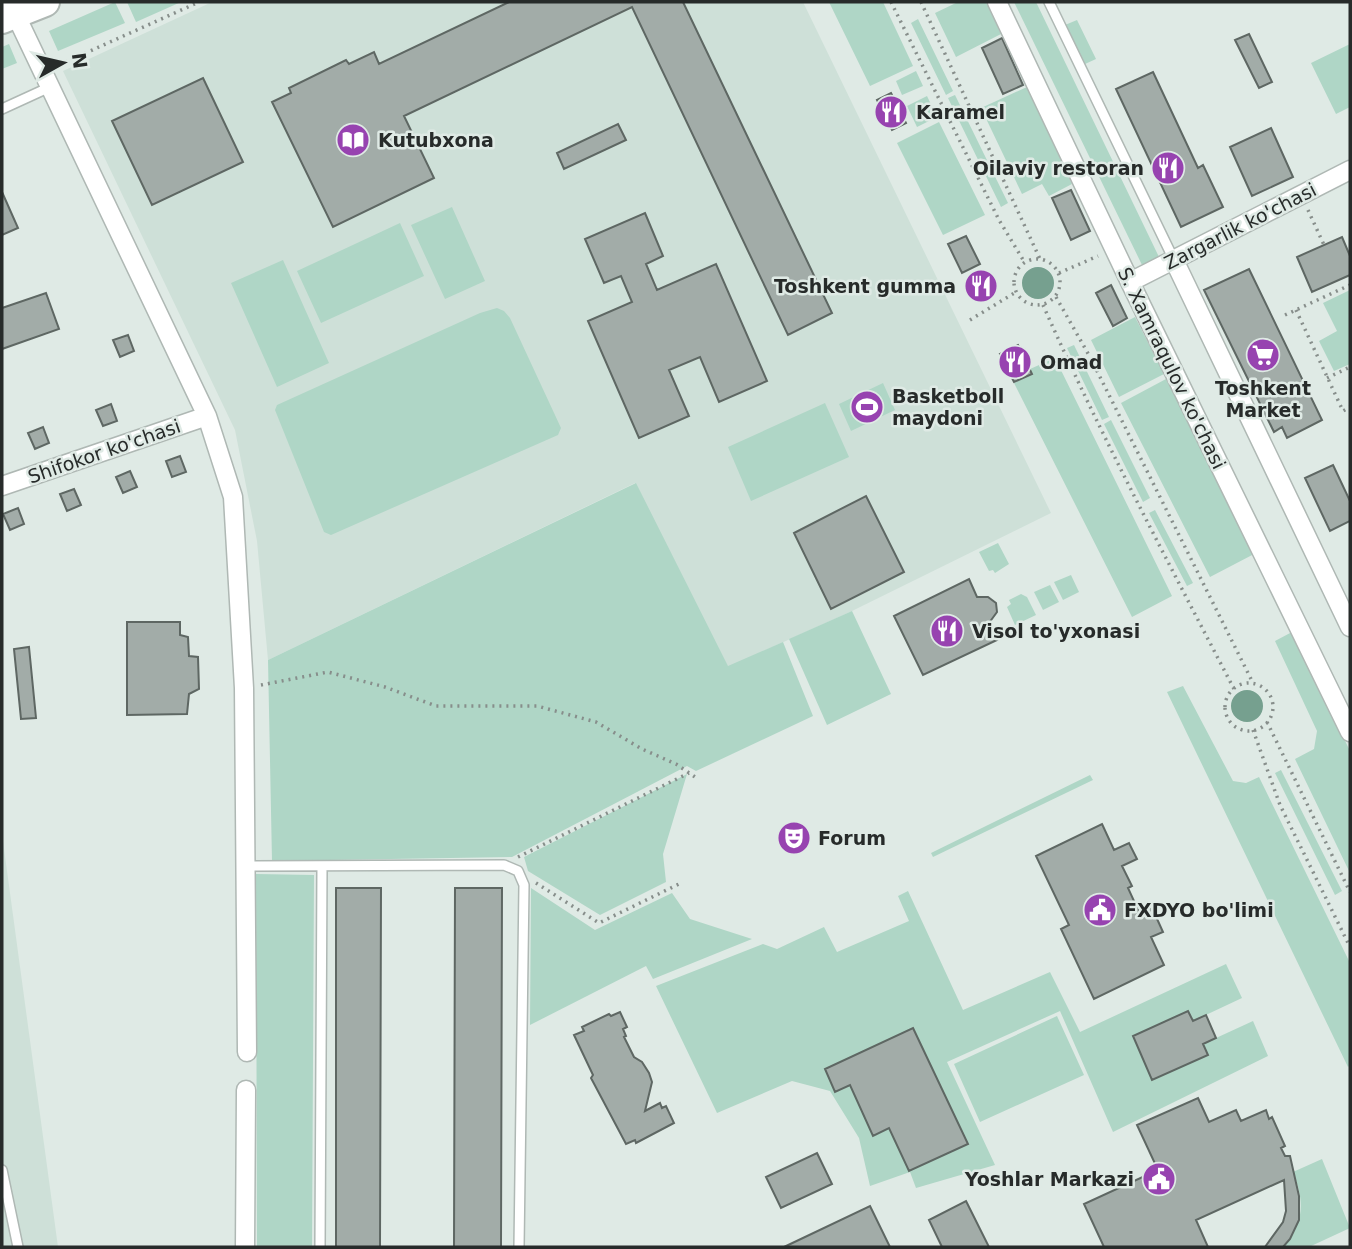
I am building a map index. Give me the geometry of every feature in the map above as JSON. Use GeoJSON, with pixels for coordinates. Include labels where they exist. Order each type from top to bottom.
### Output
{"type":"FeatureCollection","features":[{"type":"Feature","properties":{"kind":"main road"},"geometry":{"type":"LineString","coordinates":[[8,12],[46,2]]}},
{"type":"Feature","properties":{"kind":"street","name":"S. Xamraqulov ko'chasi"},"geometry":{"type":"LineString","coordinates":[[997,2],[1112,246],[1350,732]]}},
{"type":"Feature","properties":{"kind":"street"},"geometry":{"type":"LineString","coordinates":[[8,12],[46,80],[207,416],[233,497],[244,688],[247,1052]]}},
{"type":"Feature","properties":{"kind":"street","name":"Zargarlik ko'chasi"},"geometry":{"type":"LineString","coordinates":[[1130,282],[1350,170]]}},
{"type":"Feature","properties":{"kind":"street"},"geometry":{"type":"LineString","coordinates":[[1174,260],[1350,627]]}},
{"type":"Feature","properties":{"kind":"street","name":"Shifokor ko'chasi"},"geometry":{"type":"LineString","coordinates":[[2,486],[207,416]]}},
{"type":"Feature","properties":{"kind":"street"},"geometry":{"type":"LineString","coordinates":[[245,1247],[246,1090]]}},
{"type":"Feature","properties":{"kind":"lane"},"geometry":{"type":"LineString","coordinates":[[1049,2],[1174,260]]}},
{"type":"Feature","properties":{"kind":"lane"},"geometry":{"type":"LineString","coordinates":[[2,109],[46,80]]}},
{"type":"Feature","properties":{"kind":"lane"},"geometry":{"type":"LineString","coordinates":[[245,866],[504,866],[518,871],[524,885],[519,1247]]}},
{"type":"Feature","properties":{"kind":"lane"},"geometry":{"type":"LineString","coordinates":[[320,1247],[322,867]]}},
{"type":"Feature","properties":{"kind":"lane"},"geometry":{"type":"LineString","coordinates":[[2,1170],[18,1247]]}},
{"type":"Feature","properties":{"kind":"path"},"geometry":{"type":"LineString","coordinates":[[46,80],[199,2]]}},
{"type":"Feature","properties":{"kind":"path"},"geometry":{"type":"LineString","coordinates":[[891,2],[999,220],[1024,263]]}},
{"type":"Feature","properties":{"kind":"path"},"geometry":{"type":"LineString","coordinates":[[920,2],[1040,259]]}},
{"type":"Feature","properties":{"kind":"path"},"geometry":{"type":"LineString","coordinates":[[1301,195],[1324,245]]}},
{"type":"Feature","properties":{"kind":"path"},"geometry":{"type":"LineString","coordinates":[[1059,273],[1102,254],[1112,246]]}},
{"type":"Feature","properties":{"kind":"path"},"geometry":{"type":"LineString","coordinates":[[1056,297],[1043,305],[1027,303],[1016,292],[1015,276],[1024,263],[1040,259],[1048,262],[1059,273],[1056,297],[1090,357],[1253,683]]}},
{"type":"Feature","properties":{"kind":"path"},"geometry":{"type":"LineString","coordinates":[[1285,315],[1350,285]]}},
{"type":"Feature","properties":{"kind":"path"},"geometry":{"type":"LineString","coordinates":[[970,320],[1016,292]]}},
{"type":"Feature","properties":{"kind":"path"},"geometry":{"type":"LineString","coordinates":[[1043,305],[1125,479],[1234,689]]}},
{"type":"Feature","properties":{"kind":"path"},"geometry":{"type":"LineString","coordinates":[[1296,310],[1343,411],[1350,407]]}},
{"type":"Feature","properties":{"kind":"path"},"geometry":{"type":"LineString","coordinates":[[1327,378],[1350,367]]}},
{"type":"Feature","properties":{"kind":"path"},"geometry":{"type":"LineString","coordinates":[[244,688],[328,672],[385,687],[436,706],[537,706],[596,722],[698,779]]}},
{"type":"Feature","properties":{"kind":"path"},"geometry":{"type":"LineString","coordinates":[[1245,683],[1253,683],[1261,686],[1272,698],[1273,707],[1267,722],[1253,730],[1237,727],[1227,715],[1227,698],[1234,689],[1245,683]]}},
{"type":"Feature","properties":{"kind":"path"},"geometry":{"type":"LineString","coordinates":[[1267,722],[1350,892]]}},
{"type":"Feature","properties":{"kind":"path"},"geometry":{"type":"LineString","coordinates":[[1253,730],[1280,805],[1350,947]]}},
{"type":"Feature","properties":{"kind":"path"},"geometry":{"type":"LineString","coordinates":[[504,866],[689,773]]}},
{"type":"Feature","properties":{"kind":"path"},"geometry":{"type":"LineString","coordinates":[[518,871],[599,923],[681,883]]}},
{"type":"Feature","properties":{"kind":"shaded area"},"geometry":{"type":"Polygon","coordinates":[[[115,2],[125,23],[58,51],[49,31],[115,2]]]}},
{"type":"Feature","properties":{"kind":"shaded area"},"geometry":{"type":"Polygon","coordinates":[[[127,2],[181,2],[136,22],[127,2]]]}},
{"type":"Feature","properties":{"kind":"shaded area"},"geometry":{"type":"Polygon","coordinates":[[[212,2],[803,2],[1051,513],[852,611],[728,667],[635,483],[268,660],[257,541],[235,430],[63,71],[212,2]]]}},
{"type":"Feature","properties":{"kind":"shaded area"},"geometry":{"type":"Polygon","coordinates":[[[829,2],[883,2],[913,66],[870,86],[829,2]]]}},
{"type":"Feature","properties":{"kind":"shaded area"},"geometry":{"type":"Polygon","coordinates":[[[958,2],[986,2],[1001,34],[956,57],[935,13],[958,2]]]}},
{"type":"Feature","properties":{"kind":"shaded area"},"geometry":{"type":"Polygon","coordinates":[[[1014,2],[1036,2],[1159,257],[1143,267],[1014,2]]]}},
{"type":"Feature","properties":{"kind":"shaded area"},"geometry":{"type":"Polygon","coordinates":[[[918,19],[953,91],[946,95],[911,23],[918,19]]]}},
{"type":"Feature","properties":{"kind":"shaded area"},"geometry":{"type":"Polygon","coordinates":[[[1077,20],[1096,59],[1085,64],[1065,25],[1077,20]]]}},
{"type":"Feature","properties":{"kind":"shaded area"},"geometry":{"type":"Polygon","coordinates":[[[9,44],[17,63],[2,69],[2,47],[9,44]]]}},
{"type":"Feature","properties":{"kind":"shaded area"},"geometry":{"type":"Polygon","coordinates":[[[1350,44],[1350,107],[1336,114],[1311,63],[1350,44]]]}},
{"type":"Feature","properties":{"kind":"shaded area"},"geometry":{"type":"Polygon","coordinates":[[[916,71],[923,86],[902,95],[896,81],[916,71]]]}},
{"type":"Feature","properties":{"kind":"shaded area"},"geometry":{"type":"Polygon","coordinates":[[[1027,87],[1072,184],[1049,196],[1042,184],[1022,194],[981,108],[1027,87]]]}},
{"type":"Feature","properties":{"kind":"shaded area"},"geometry":{"type":"Polygon","coordinates":[[[955,95],[1008,203],[1001,207],[948,98],[955,95]]]}},
{"type":"Feature","properties":{"kind":"shaded area"},"geometry":{"type":"Polygon","coordinates":[[[927,96],[937,117],[917,127],[907,106],[927,96]]]}},
{"type":"Feature","properties":{"kind":"shaded area"},"geometry":{"type":"Polygon","coordinates":[[[939,122],[985,215],[943,235],[897,143],[939,122]]]}},
{"type":"Feature","properties":{"kind":"shaded area"},"geometry":{"type":"Polygon","coordinates":[[[452,207],[485,281],[445,299],[411,225],[452,207]]]}},
{"type":"Feature","properties":{"kind":"shaded area"},"geometry":{"type":"Polygon","coordinates":[[[400,223],[424,276],[321,323],[297,271],[400,223]]]}},
{"type":"Feature","properties":{"kind":"shaded area"},"geometry":{"type":"Polygon","coordinates":[[[283,260],[329,363],[277,387],[231,283],[283,260]]]}},
{"type":"Feature","properties":{"kind":"shaded area"},"geometry":{"type":"Polygon","coordinates":[[[1038,267],[1049,272],[1054,283],[1049,294],[1038,299],[1027,294],[1022,283],[1027,272],[1038,267]]]}},
{"type":"Feature","properties":{"kind":"shaded area"},"geometry":{"type":"Polygon","coordinates":[[[1350,290],[1350,364],[1334,371],[1319,341],[1337,331],[1323,303],[1350,290]]]}},
{"type":"Feature","properties":{"kind":"shaded area"},"geometry":{"type":"Polygon","coordinates":[[[497,308],[510,318],[561,428],[558,435],[331,535],[324,532],[275,410],[277,405],[480,313],[497,308]]]}},
{"type":"Feature","properties":{"kind":"shaded area"},"geometry":{"type":"Polygon","coordinates":[[[1135,317],[1164,374],[1119,397],[1091,340],[1135,317]]]}},
{"type":"Feature","properties":{"kind":"shaded area"},"geometry":{"type":"Polygon","coordinates":[[[1074,345],[1109,417],[1102,420],[1067,348],[1074,345]]]}},
{"type":"Feature","properties":{"kind":"shaded area"},"geometry":{"type":"Polygon","coordinates":[[[1055,358],[1172,596],[1132,617],[1014,383],[1032,374],[1030,369],[1055,358]]]}},
{"type":"Feature","properties":{"kind":"shaded area"},"geometry":{"type":"Polygon","coordinates":[[[1166,379],[1256,553],[1210,577],[1121,403],[1166,379]]]}},
{"type":"Feature","properties":{"kind":"shaded area","name":"Basketboll maydoni"},"geometry":{"type":"Polygon","coordinates":[[[883,383],[895,410],[851,431],[839,404],[883,383]]]}},
{"type":"Feature","properties":{"kind":"shaded area"},"geometry":{"type":"Polygon","coordinates":[[[825,403],[849,457],[751,501],[728,447],[825,403]]]}},
{"type":"Feature","properties":{"kind":"shaded area"},"geometry":{"type":"Polygon","coordinates":[[[1111,420],[1150,498],[1143,502],[1104,424],[1111,420]]]}},
{"type":"Feature","properties":{"kind":"shaded area"},"geometry":{"type":"Polygon","coordinates":[[[636,483],[728,666],[783,642],[813,716],[696,771],[687,766],[512,857],[272,861],[268,660],[636,483]]]}},
{"type":"Feature","properties":{"kind":"shaded area"},"geometry":{"type":"Polygon","coordinates":[[[1155,510],[1193,583],[1187,586],[1149,513],[1155,510]]]}},
{"type":"Feature","properties":{"kind":"shaded area"},"geometry":{"type":"Polygon","coordinates":[[[998,543],[1009,564],[995,573],[993,570],[989,571],[979,552],[998,543]]]}},
{"type":"Feature","properties":{"kind":"shaded area"},"geometry":{"type":"Polygon","coordinates":[[[1071,575],[1079,592],[1063,600],[1054,582],[1071,575]]]}},
{"type":"Feature","properties":{"kind":"shaded area"},"geometry":{"type":"Polygon","coordinates":[[[1050,585],[1059,602],[1043,610],[1034,592],[1050,585]]]}},
{"type":"Feature","properties":{"kind":"shaded area"},"geometry":{"type":"Polygon","coordinates":[[[1021,594],[1027,597],[1036,615],[1015,625],[1007,607],[1011,604],[1009,600],[1021,594]]]}},
{"type":"Feature","properties":{"kind":"shaded area"},"geometry":{"type":"Polygon","coordinates":[[[852,611],[891,694],[827,725],[789,639],[852,611]]]}},
{"type":"Feature","properties":{"kind":"shaded area"},"geometry":{"type":"Polygon","coordinates":[[[1292,632],[1350,751],[1350,873],[1295,759],[1314,749],[1317,731],[1275,641],[1292,632]]]}},
{"type":"Feature","properties":{"kind":"shaded area"},"geometry":{"type":"Polygon","coordinates":[[[1183,686],[1233,781],[1246,783],[1259,777],[1350,963],[1348,1067],[1167,692],[1183,686]]]}},
{"type":"Feature","properties":{"kind":"shaded area"},"geometry":{"type":"Polygon","coordinates":[[[1247,690],[1258,695],[1263,706],[1258,717],[1247,722],[1236,717],[1231,706],[1236,695],[1247,690]]]}},
{"type":"Feature","properties":{"kind":"shaded area"},"geometry":{"type":"Polygon","coordinates":[[[1281,770],[1342,891],[1335,895],[1275,773],[1281,770]]]}},
{"type":"Feature","properties":{"kind":"shaded area"},"geometry":{"type":"Polygon","coordinates":[[[687,774],[663,854],[666,882],[600,915],[528,871],[524,857],[687,774]]]}},
{"type":"Feature","properties":{"kind":"shaded area"},"geometry":{"type":"Polygon","coordinates":[[[1090,775],[1093,780],[933,857],[931,853],[1090,775]]]}},
{"type":"Feature","properties":{"kind":"shaded area"},"geometry":{"type":"Polygon","coordinates":[[[2,834],[58,1247],[2,1247],[2,834]]]}},
{"type":"Feature","properties":{"kind":"shaded area"},"geometry":{"type":"Polygon","coordinates":[[[256,874],[314,875],[312,1247],[257,1247],[256,874]]]}},
{"type":"Feature","properties":{"kind":"shaded area"},"geometry":{"type":"Polygon","coordinates":[[[531,888],[595,930],[672,893],[690,919],[752,939],[653,979],[646,966],[530,1025],[531,888]]]}},
{"type":"Feature","properties":{"kind":"shaded area"},"geometry":{"type":"Polygon","coordinates":[[[908,891],[963,1010],[1050,972],[1080,1032],[1226,964],[1242,998],[1193,1021],[1188,1011],[1133,1036],[1152,1079],[1208,1055],[1203,1044],[1253,1021],[1268,1056],[1113,1132],[1060,1011],[947,1062],[995,1165],[916,1188],[910,1172],[870,1186],[859,1138],[830,1091],[792,1081],[717,1113],[656,986],[763,944],[777,949],[824,927],[837,952],[909,921],[898,896],[908,891]]]}},
{"type":"Feature","properties":{"kind":"shaded area"},"geometry":{"type":"Polygon","coordinates":[[[1057,1016],[1084,1075],[980,1122],[954,1064],[1057,1016]]]}},
{"type":"Feature","properties":{"kind":"shaded area"},"geometry":{"type":"Polygon","coordinates":[[[1322,1159],[1350,1228],[1309,1247],[1284,1247],[1299,1220],[1301,1202],[1293,1172],[1322,1159]]]}},
{"type":"Feature","properties":{"kind":"building"},"geometry":{"type":"Polygon","coordinates":[[[509,2],[683,2],[832,313],[788,335],[632,7],[404,116],[434,178],[333,227],[272,102],[291,93],[289,88],[346,60],[349,64],[374,52],[379,64],[509,2]]]}},
{"type":"Feature","properties":{"kind":"building"},"geometry":{"type":"Polygon","coordinates":[[[1249,34],[1272,82],[1259,88],[1235,40],[1249,34]]]}},
{"type":"Feature","properties":{"kind":"building"},"geometry":{"type":"Polygon","coordinates":[[[1002,38],[1023,85],[1003,94],[982,48],[1002,38]]]}},
{"type":"Feature","properties":{"kind":"building"},"geometry":{"type":"Polygon","coordinates":[[[1153,72],[1198,168],[1203,165],[1223,207],[1181,227],[1116,89],[1153,72]]]}},
{"type":"Feature","properties":{"kind":"building"},"geometry":{"type":"Polygon","coordinates":[[[203,78],[243,162],[152,205],[112,121],[203,78]]]}},
{"type":"Feature","properties":{"kind":"building","name":"Karamel"},"geometry":{"type":"Polygon","coordinates":[[[891,93],[906,123],[892,130],[877,100],[891,93]]]}},
{"type":"Feature","properties":{"kind":"building"},"geometry":{"type":"Polygon","coordinates":[[[618,124],[626,140],[564,169],[557,153],[618,124]]]}},
{"type":"Feature","properties":{"kind":"building"},"geometry":{"type":"Polygon","coordinates":[[[1271,128],[1293,177],[1252,196],[1230,147],[1271,128]]]}},
{"type":"Feature","properties":{"kind":"building"},"geometry":{"type":"Polygon","coordinates":[[[1071,190],[1090,231],[1071,240],[1052,198],[1071,190]]]}},
{"type":"Feature","properties":{"kind":"building"},"geometry":{"type":"Polygon","coordinates":[[[2,192],[18,228],[2,235],[2,192]]]}},
{"type":"Feature","properties":{"kind":"building"},"geometry":{"type":"Polygon","coordinates":[[[645,213],[663,256],[646,264],[657,290],[716,264],[767,381],[719,402],[700,357],[669,370],[689,416],[639,438],[588,321],[632,302],[621,276],[604,283],[585,239],[645,213]]]}},
{"type":"Feature","properties":{"kind":"building"},"geometry":{"type":"Polygon","coordinates":[[[966,236],[980,264],[962,273],[948,244],[966,236]]]}},
{"type":"Feature","properties":{"kind":"building"},"geometry":{"type":"Polygon","coordinates":[[[1342,237],[1350,256],[1350,275],[1312,292],[1297,257],[1342,237]]]}},
{"type":"Feature","properties":{"kind":"building","name":"Toshkent Market"},"geometry":{"type":"Polygon","coordinates":[[[1249,269],[1322,420],[1287,438],[1282,427],[1274,432],[1204,290],[1249,269]]]}},
{"type":"Feature","properties":{"kind":"building"},"geometry":{"type":"Polygon","coordinates":[[[1111,285],[1127,318],[1113,326],[1096,293],[1111,285]]]}},
{"type":"Feature","properties":{"kind":"building"},"geometry":{"type":"Polygon","coordinates":[[[46,293],[59,329],[2,349],[2,308],[46,293]]]}},
{"type":"Feature","properties":{"kind":"building"},"geometry":{"type":"Polygon","coordinates":[[[128,335],[134,351],[120,357],[113,340],[128,335]]]}},
{"type":"Feature","properties":{"kind":"building","name":"Omad"},"geometry":{"type":"Polygon","coordinates":[[[1018,345],[1032,374],[1014,382],[1000,354],[1018,345]]]}},
{"type":"Feature","properties":{"kind":"building"},"geometry":{"type":"Polygon","coordinates":[[[111,404],[117,421],[103,426],[96,410],[111,404]]]}},
{"type":"Feature","properties":{"kind":"building"},"geometry":{"type":"Polygon","coordinates":[[[43,427],[49,443],[35,449],[28,433],[43,427]]]}},
{"type":"Feature","properties":{"kind":"building"},"geometry":{"type":"Polygon","coordinates":[[[180,456],[186,472],[172,477],[166,461],[180,456]]]}},
{"type":"Feature","properties":{"kind":"building"},"geometry":{"type":"Polygon","coordinates":[[[1333,465],[1350,501],[1350,521],[1330,531],[1305,478],[1333,465]]]}},
{"type":"Feature","properties":{"kind":"building"},"geometry":{"type":"Polygon","coordinates":[[[130,471],[137,487],[123,493],[116,477],[130,471]]]}},
{"type":"Feature","properties":{"kind":"building"},"geometry":{"type":"Polygon","coordinates":[[[74,489],[81,505],[67,511],[60,494],[74,489]]]}},
{"type":"Feature","properties":{"kind":"building"},"geometry":{"type":"Polygon","coordinates":[[[866,496],[904,572],[831,609],[794,533],[866,496]]]}},
{"type":"Feature","properties":{"kind":"building"},"geometry":{"type":"Polygon","coordinates":[[[18,508],[24,524],[10,530],[3,514],[18,508]]]}},
{"type":"Feature","properties":{"kind":"building","name":"Visol to'yxonasi"},"geometry":{"type":"Polygon","coordinates":[[[969,579],[977,597],[988,597],[996,603],[997,612],[989,623],[997,640],[923,675],[894,616],[969,579]]]}},
{"type":"Feature","properties":{"kind":"building"},"geometry":{"type":"Polygon","coordinates":[[[127,622],[180,622],[180,635],[188,637],[189,656],[198,657],[199,689],[189,694],[187,714],[127,715],[127,622]]]}},
{"type":"Feature","properties":{"kind":"building"},"geometry":{"type":"Polygon","coordinates":[[[29,647],[36,718],[21,719],[14,649],[29,647]]]}},
{"type":"Feature","properties":{"kind":"building","name":"FXDYO bo'limi"},"geometry":{"type":"Polygon","coordinates":[[[1102,824],[1114,850],[1129,843],[1137,859],[1122,866],[1132,886],[1128,888],[1139,912],[1151,907],[1163,932],[1151,937],[1164,965],[1094,999],[1061,929],[1069,925],[1036,856],[1102,824]]]}},
{"type":"Feature","properties":{"kind":"building"},"geometry":{"type":"Polygon","coordinates":[[[336,888],[381,888],[380,1247],[336,1247],[336,888]]]}},
{"type":"Feature","properties":{"kind":"building"},"geometry":{"type":"Polygon","coordinates":[[[455,888],[502,888],[501,1247],[454,1247],[455,888]]]}},
{"type":"Feature","properties":{"kind":"building"},"geometry":{"type":"Polygon","coordinates":[[[1188,1011],[1193,1021],[1206,1015],[1216,1038],[1203,1044],[1208,1055],[1152,1080],[1133,1036],[1188,1011]]]}},
{"type":"Feature","properties":{"kind":"building"},"geometry":{"type":"Polygon","coordinates":[[[620,1012],[627,1027],[623,1029],[626,1036],[624,1037],[634,1057],[642,1062],[649,1073],[652,1082],[645,1111],[660,1103],[662,1108],[666,1106],[674,1123],[636,1143],[635,1140],[626,1144],[591,1078],[593,1075],[574,1035],[584,1031],[582,1027],[609,1014],[611,1016],[620,1012]]]}},
{"type":"Feature","properties":{"kind":"building"},"geometry":{"type":"Polygon","coordinates":[[[913,1028],[968,1144],[909,1171],[889,1128],[873,1136],[850,1085],[835,1092],[825,1069],[913,1028]]]}},
{"type":"Feature","properties":{"kind":"building"},"geometry":{"type":"Polygon","coordinates":[[[1198,1098],[1209,1122],[1236,1110],[1241,1121],[1266,1110],[1269,1119],[1272,1117],[1285,1146],[1281,1148],[1285,1156],[1290,1156],[1299,1196],[1299,1220],[1290,1239],[1283,1247],[1265,1247],[1283,1222],[1286,1211],[1284,1180],[1196,1220],[1208,1247],[1104,1247],[1084,1204],[1158,1170],[1137,1125],[1198,1098]]]}},
{"type":"Feature","properties":{"kind":"building"},"geometry":{"type":"Polygon","coordinates":[[[817,1153],[832,1184],[781,1208],[766,1177],[817,1153]]]}},
{"type":"Feature","properties":{"kind":"building"},"geometry":{"type":"Polygon","coordinates":[[[966,1201],[989,1247],[942,1247],[929,1220],[966,1201]]]}},
{"type":"Feature","properties":{"kind":"building"},"geometry":{"type":"Polygon","coordinates":[[[870,1206],[890,1247],[784,1247],[870,1206]]]}},
{"type":"Feature","properties":{"kind":"place","name":"Karamel"},"geometry":{"type":"Point","coordinates":[891,112]}},
{"type":"Feature","properties":{"kind":"place","name":"Kutubxona"},"geometry":{"type":"Point","coordinates":[353,140]}},
{"type":"Feature","properties":{"kind":"place","name":"Oilaviy restoran"},"geometry":{"type":"Point","coordinates":[1168,168]}},
{"type":"Feature","properties":{"kind":"place","name":"Toshkent gumma"},"geometry":{"type":"Point","coordinates":[981,286]}},
{"type":"Feature","properties":{"kind":"place","name":"Toshkent Market"},"geometry":{"type":"Point","coordinates":[1263,355]}},
{"type":"Feature","properties":{"kind":"place","name":"Omad"},"geometry":{"type":"Point","coordinates":[1015,362]}},
{"type":"Feature","properties":{"kind":"place","name":"Basketboll maydoni"},"geometry":{"type":"Point","coordinates":[867,407]}},
{"type":"Feature","properties":{"kind":"place","name":"Visol to'yxonasi"},"geometry":{"type":"Point","coordinates":[947,631]}},
{"type":"Feature","properties":{"kind":"place","name":"Forum"},"geometry":{"type":"Point","coordinates":[794,838]}},
{"type":"Feature","properties":{"kind":"place","name":"FXDYO bo'limi"},"geometry":{"type":"Point","coordinates":[1100,910]}},
{"type":"Feature","properties":{"kind":"place","name":"Yoshlar Markazi"},"geometry":{"type":"Point","coordinates":[1159,1179]}}]}
